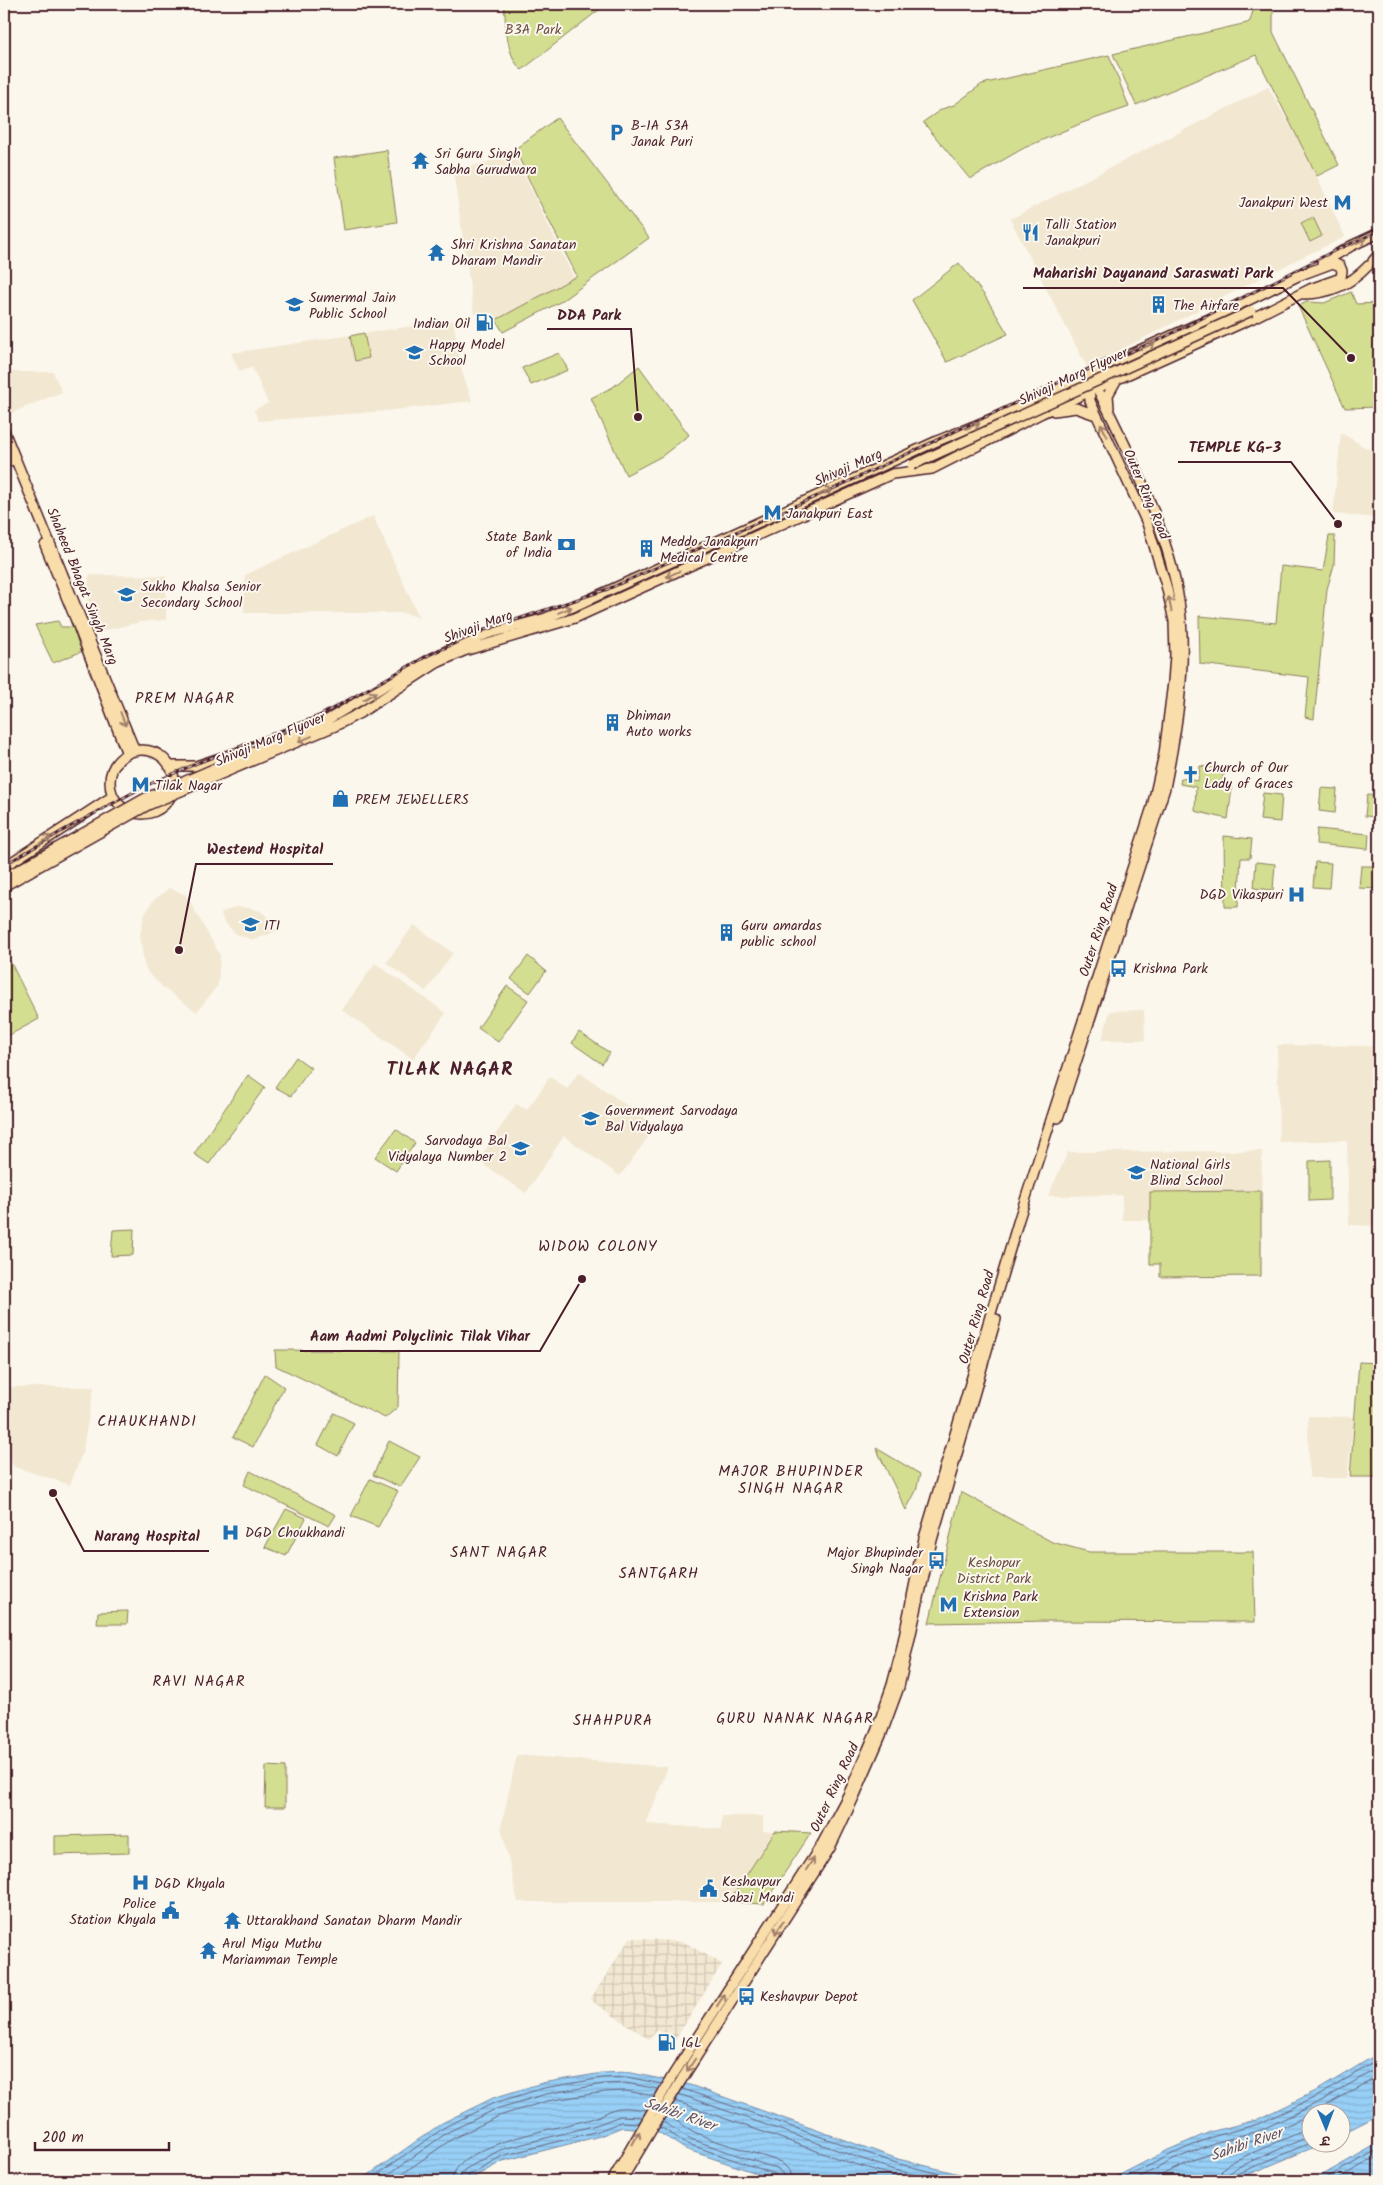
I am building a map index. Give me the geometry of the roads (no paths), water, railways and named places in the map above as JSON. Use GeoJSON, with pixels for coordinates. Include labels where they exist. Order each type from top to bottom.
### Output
{"type":"FeatureCollection","features":[{"type":"Feature","properties":{"kind":"main road","name":"Shivaji Marg"},"geometry":{"type":"LineString","coordinates":[[327,720],[432,658],[460,644],[487,634],[546,618],[937,441],[1035,401],[1104,366],[1220,314],[1298,276],[1351,246],[1379,233]]}},
{"type":"Feature","properties":{"kind":"main road","name":"Shivaji Marg"},"geometry":{"type":"LineString","coordinates":[[360,713],[437,663],[464,651],[576,618],[892,474],[932,469],[1042,413],[1299,294],[1334,290],[1352,280],[1373,260]]}},
{"type":"Feature","properties":{"kind":"main road"},"geometry":{"type":"LineString","coordinates":[[1298,276],[1333,263],[1338,264],[1342,271],[1339,280],[1299,294]]}},
{"type":"Feature","properties":{"kind":"main road","name":"Shivaji Marg Flyover"},"geometry":{"type":"LineString","coordinates":[[892,474],[1251,311],[1268,309]]}},
{"type":"Feature","properties":{"kind":"main road"},"geometry":{"type":"LineString","coordinates":[[1126,356],[1122,362],[1122,368],[1126,371],[1133,371]]}},
{"type":"Feature","properties":{"kind":"main road"},"geometry":{"type":"LineString","coordinates":[[1088,392],[1089,381],[1104,366]]}},
{"type":"Feature","properties":{"kind":"main road"},"geometry":{"type":"LineString","coordinates":[[1110,413],[1108,395],[1117,378]]}},
{"type":"Feature","properties":{"kind":"main road","name":"Outer Ring Road"},"geometry":{"type":"LineString","coordinates":[[612,2181],[673,2075],[822,1844],[849,1793],[876,1731],[892,1686],[901,1651],[924,1538],[1019,1219],[1155,808],[1165,788],[1176,720],[1182,656],[1181,618],[1172,564],[1153,509],[1097,388]]}},
{"type":"Feature","properties":{"kind":"main road","name":"Outer Ring Road"},"geometry":{"type":"LineString","coordinates":[[621,2181],[682,2079],[830,1848],[882,1733],[903,1670],[932,1540],[1024,1221],[1155,808],[1173,682],[1175,655],[1174,621],[1166,585],[1147,523],[1096,415],[1088,392]]}},
{"type":"Feature","properties":{"kind":"main road"},"geometry":{"type":"LineString","coordinates":[[1035,401],[1032,410],[1036,412],[1042,413],[1076,408],[1096,415]]}},
{"type":"Feature","properties":{"kind":"main road","name":"Shaheed Bhagat Singh Marg"},"geometry":{"type":"LineString","coordinates":[[4,431],[131,753]]}},
{"type":"Feature","properties":{"kind":"main road","name":"Shaheed Bhagat Singh Marg"},"geometry":{"type":"LineString","coordinates":[[4,447],[131,753]]}},
{"type":"Feature","properties":{"kind":"main road"},"geometry":{"type":"LineString","coordinates":[[752,526],[757,536]]}},
{"type":"Feature","properties":{"kind":"main road","name":"Shivaji Marg Flyover"},"geometry":{"type":"LineString","coordinates":[[4,886],[148,806],[360,713]]}},
{"type":"Feature","properties":{"kind":"main road"},"geometry":{"type":"LineString","coordinates":[[169,766],[196,766],[218,760],[316,718],[327,720]]}},
{"type":"Feature","properties":{"kind":"main road","name":"Shivaji Marg Flyover"},"geometry":{"type":"LineString","coordinates":[[4,878],[144,799],[327,720]]}},
{"type":"Feature","properties":{"kind":"main road"},"geometry":{"type":"LineString","coordinates":[[150,752],[162,758],[169,766],[173,779],[173,790],[168,800],[158,810],[139,814],[131,812],[125,809],[113,796],[110,778],[112,770],[120,758],[131,753],[150,752]]}},
{"type":"Feature","properties":{"kind":"main road"},"geometry":{"type":"LineString","coordinates":[[4,867],[113,796]]}},
{"type":"Feature","properties":{"kind":"water","name":"Sahibi River"},"geometry":{"type":"Polygon","coordinates":[[[1379,2053],[1379,2115],[1350,2130],[1350,2102],[1300,2102],[1300,2152],[1302,2152],[1233,2181],[1108,2181],[1168,2150],[1210,2132],[1256,2120],[1318,2090],[1379,2053]]]}},
{"type":"Feature","properties":{"kind":"water","name":"Sahibi River"},"geometry":{"type":"Polygon","coordinates":[[[627,2072],[690,2085],[898,2159],[988,2181],[780,2181],[685,2149],[655,2130],[622,2127],[600,2136],[503,2161],[467,2181],[360,2181],[442,2123],[493,2098],[542,2083],[603,2073],[627,2072]]]}},
{"type":"Feature","properties":{"kind":"water"},"geometry":{"type":"Polygon","coordinates":[[[1379,2143],[1379,2181],[1312,2181],[1379,2143]]]}},
{"type":"Feature","properties":{"kind":"railway"},"geometry":{"type":"LineString","coordinates":[[4,865],[143,787],[200,762],[319,716],[429,655],[485,630],[608,589],[833,489],[1068,378],[1163,338],[1334,251],[1379,231]]}},
{"type":"Feature","properties":{"kind":"place","name":"B-1A 53A Janak Puri"},"geometry":{"type":"Point","coordinates":[617,133]}},
{"type":"Feature","properties":{"kind":"place","name":"Sri Guru Singh Sabha Gurudwara"},"geometry":{"type":"Point","coordinates":[421,161]}},
{"type":"Feature","properties":{"kind":"place","name":"Janakpuri West"},"geometry":{"type":"Point","coordinates":[1342,202]}},
{"type":"Feature","properties":{"kind":"place","name":"Talli Station Janakpuri"},"geometry":{"type":"Point","coordinates":[1031,232]}},
{"type":"Feature","properties":{"kind":"place","name":"Shri Krishna Sanatan Dharam Mandir"},"geometry":{"type":"Point","coordinates":[437,252]}},
{"type":"Feature","properties":{"kind":"place","name":"Sumermal Jain Public School"},"geometry":{"type":"Point","coordinates":[295,305]}},
{"type":"Feature","properties":{"kind":"place","name":"The Airfare"},"geometry":{"type":"Point","coordinates":[1159,305]}},
{"type":"Feature","properties":{"kind":"place","name":"Indian Oil"},"geometry":{"type":"Point","coordinates":[484,323]}},
{"type":"Feature","properties":{"kind":"place","name":"Happy Model School"},"geometry":{"type":"Point","coordinates":[415,352]}},
{"type":"Feature","properties":{"kind":"place","name":"Maharishi Dayanand Saraswati Park"},"geometry":{"type":"Point","coordinates":[1351,358]}},
{"type":"Feature","properties":{"kind":"place","name":"DDA Park"},"geometry":{"type":"Point","coordinates":[638,417]}},
{"type":"Feature","properties":{"kind":"place","name":"Janakpuri East"},"geometry":{"type":"Point","coordinates":[772,513]}},
{"type":"Feature","properties":{"kind":"place","name":"TEMPLE KG-3"},"geometry":{"type":"Point","coordinates":[1338,524]}},
{"type":"Feature","properties":{"kind":"place","name":"State Bank of India"},"geometry":{"type":"Point","coordinates":[566,544]}},
{"type":"Feature","properties":{"kind":"place","name":"Meddo Janakpuri Medical Centre"},"geometry":{"type":"Point","coordinates":[646,549]}},
{"type":"Feature","properties":{"kind":"place","name":"Sukho Khalsa Senior Secondary School"},"geometry":{"type":"Point","coordinates":[127,594]}},
{"type":"Feature","properties":{"kind":"place","name":"Dhiman Auto works"},"geometry":{"type":"Point","coordinates":[612,723]}},
{"type":"Feature","properties":{"kind":"place","name":"Church of Our Lady of Graces"},"geometry":{"type":"Point","coordinates":[1190,775]}},
{"type":"Feature","properties":{"kind":"place","name":"Tilak Nagar"},"geometry":{"type":"Point","coordinates":[141,785]}},
{"type":"Feature","properties":{"kind":"place","name":"PREM JEWELLERS"},"geometry":{"type":"Point","coordinates":[341,799]}},
{"type":"Feature","properties":{"kind":"place","name":"DGD Vikaspuri"},"geometry":{"type":"Point","coordinates":[1297,894]}},
{"type":"Feature","properties":{"kind":"place","name":"ITI"},"geometry":{"type":"Point","coordinates":[250,925]}},
{"type":"Feature","properties":{"kind":"place","name":"Guru amardas public school"},"geometry":{"type":"Point","coordinates":[727,933]}},
{"type":"Feature","properties":{"kind":"place","name":"Westend Hospital"},"geometry":{"type":"Point","coordinates":[179,950]}},
{"type":"Feature","properties":{"kind":"place","name":"Krishna Park"},"geometry":{"type":"Point","coordinates":[1119,968]}},
{"type":"Feature","properties":{"kind":"place","name":"Government Sarvodaya Bal Vidyalaya"},"geometry":{"type":"Point","coordinates":[591,1118]}},
{"type":"Feature","properties":{"kind":"place","name":"Sarvodaya Bal Vidyalaya Number 2"},"geometry":{"type":"Point","coordinates":[521,1148]}},
{"type":"Feature","properties":{"kind":"place","name":"National Girls Blind School"},"geometry":{"type":"Point","coordinates":[1136,1172]}},
{"type":"Feature","properties":{"kind":"place","name":"Aam Aadmi Polyclinic Tilak Vihar"},"geometry":{"type":"Point","coordinates":[582,1279]}},
{"type":"Feature","properties":{"kind":"place","name":"Narang Hospital"},"geometry":{"type":"Point","coordinates":[53,1493]}},
{"type":"Feature","properties":{"kind":"place","name":"DGD Choukhandi"},"geometry":{"type":"Point","coordinates":[231,1532]}},
{"type":"Feature","properties":{"kind":"place","name":"Major Bhupinder Singh Nagar"},"geometry":{"type":"Point","coordinates":[937,1560]}},
{"type":"Feature","properties":{"kind":"place","name":"Krishna Park Extension"},"geometry":{"type":"Point","coordinates":[949,1604]}},
{"type":"Feature","properties":{"kind":"place","name":"DGD Khyala"},"geometry":{"type":"Point","coordinates":[140,1883]}},
{"type":"Feature","properties":{"kind":"place","name":"Keshavpur Sabzi Mandi"},"geometry":{"type":"Point","coordinates":[708,1889]}},
{"type":"Feature","properties":{"kind":"place","name":"Police Station Khyala"},"geometry":{"type":"Point","coordinates":[170,1911]}},
{"type":"Feature","properties":{"kind":"place","name":"Uttarakhand Sanatan Dharm Mandir"},"geometry":{"type":"Point","coordinates":[232,1920]}},
{"type":"Feature","properties":{"kind":"place","name":"Arul Migu Muthu Mariamman Temple"},"geometry":{"type":"Point","coordinates":[208,1951]}},
{"type":"Feature","properties":{"kind":"place","name":"Keshavpur Depot"},"geometry":{"type":"Point","coordinates":[746,1996]}},
{"type":"Feature","properties":{"kind":"place","name":"IGL"},"geometry":{"type":"Point","coordinates":[667,2042]}},
{"type":"Feature","properties":{"kind":"district","name":"PREM NAGAR"},"geometry":{"type":"Point","coordinates":[185,698]}},
{"type":"Feature","properties":{"kind":"district","name":"TILAK NAGAR"},"geometry":{"type":"Point","coordinates":[450,1068]}},
{"type":"Feature","properties":{"kind":"district","name":"WIDOW COLONY"},"geometry":{"type":"Point","coordinates":[598,1246]}},
{"type":"Feature","properties":{"kind":"district","name":"CHAUKHANDI"},"geometry":{"type":"Point","coordinates":[147,1421]}},
{"type":"Feature","properties":{"kind":"district","name":"MAJOR BHUPINDER SINGH NAGAR"},"geometry":{"type":"Point","coordinates":[791,1480]}},
{"type":"Feature","properties":{"kind":"district","name":"SANT NAGAR"},"geometry":{"type":"Point","coordinates":[499,1552]}},
{"type":"Feature","properties":{"kind":"district","name":"SANTGARH"},"geometry":{"type":"Point","coordinates":[659,1573]}},
{"type":"Feature","properties":{"kind":"district","name":"RAVI NAGAR"},"geometry":{"type":"Point","coordinates":[199,1681]}},
{"type":"Feature","properties":{"kind":"district","name":"GURU NANAK NAGAR"},"geometry":{"type":"Point","coordinates":[795,1718]}},
{"type":"Feature","properties":{"kind":"district","name":"SHAHPURA"},"geometry":{"type":"Point","coordinates":[613,1720]}},
{"type":"Feature","properties":{"kind":"park label","name":"B3A Park"},"geometry":{"type":"Point","coordinates":[533,29]}},
{"type":"Feature","properties":{"kind":"park label","name":"Keshopur District Park"},"geometry":{"type":"Point","coordinates":[994,1570]}}]}
